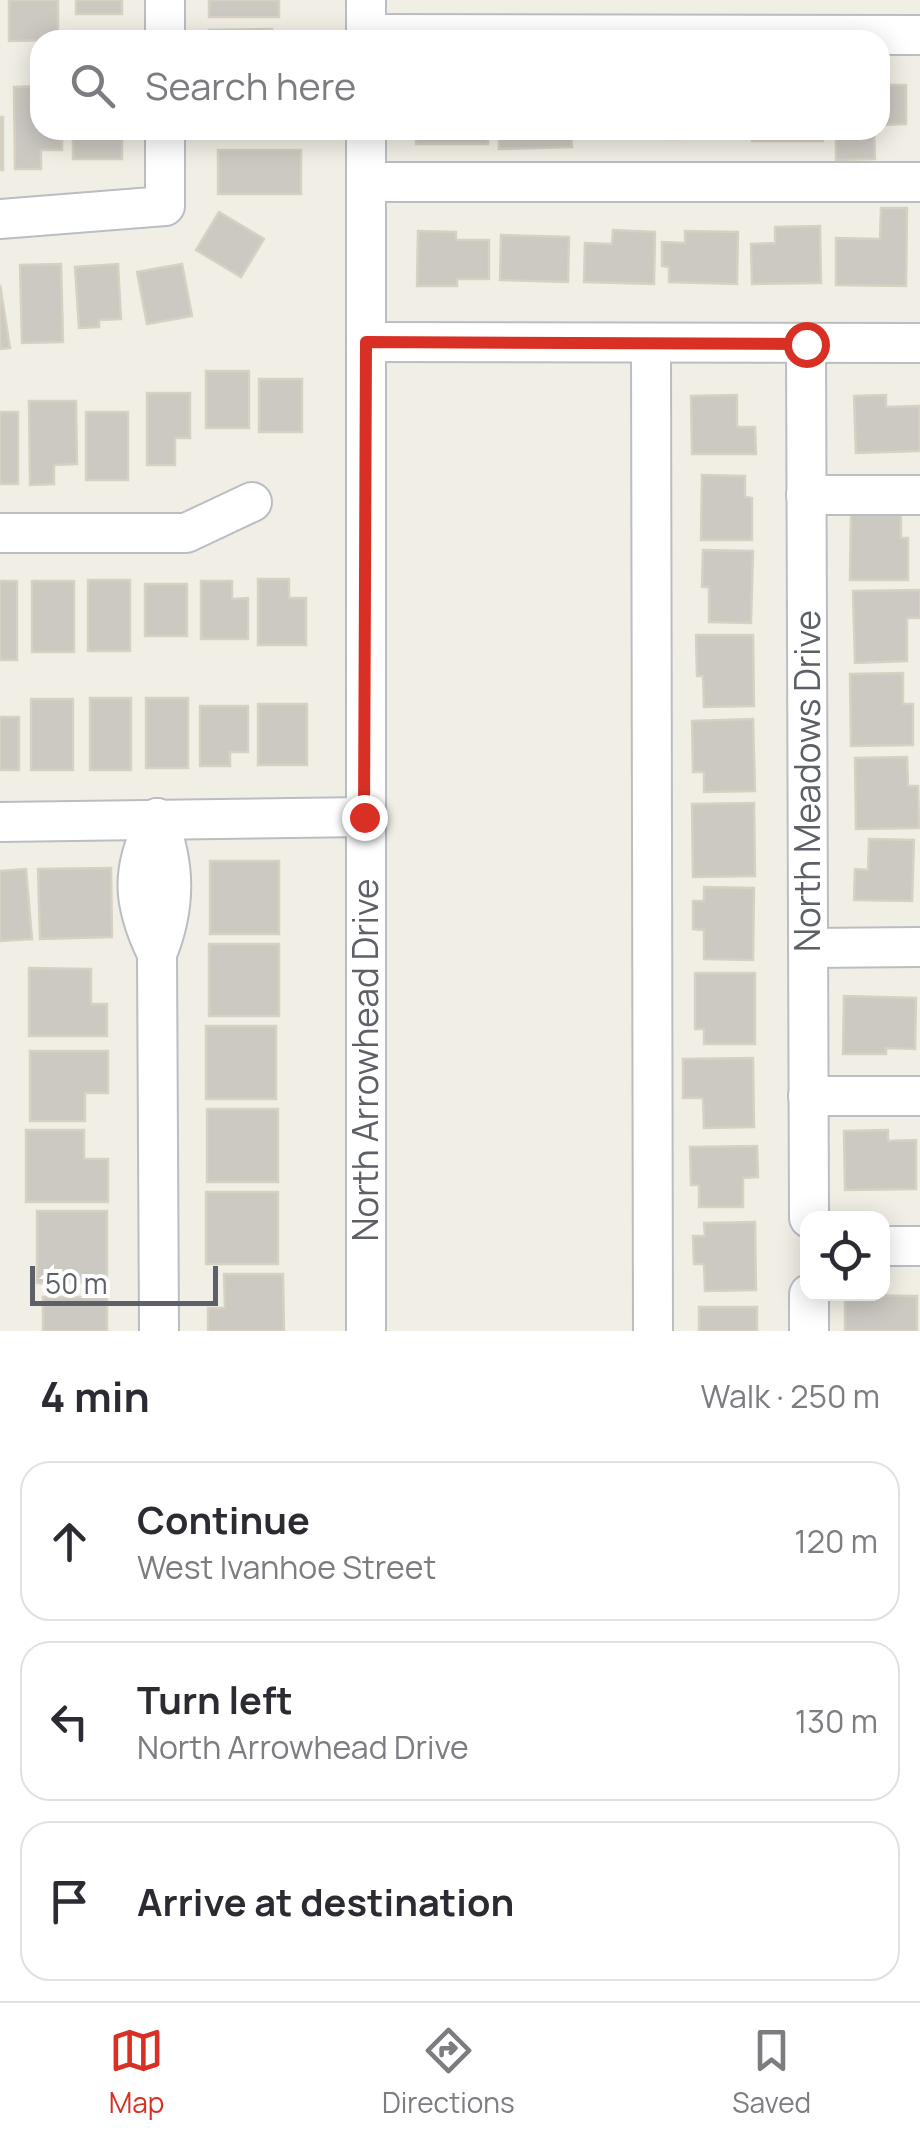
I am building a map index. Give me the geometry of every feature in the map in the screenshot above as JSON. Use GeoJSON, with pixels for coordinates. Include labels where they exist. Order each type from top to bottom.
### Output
{"type":"FeatureCollection","features":[{"type":"Feature","properties":{"kind":"street"},"geometry":{"type":"LineString","coordinates":[[165,0],[165,30]]}},
{"type":"Feature","properties":{"kind":"street"},"geometry":{"type":"LineString","coordinates":[[366,24],[668,30]]}},
{"type":"Feature","properties":{"kind":"street"},"geometry":{"type":"LineString","coordinates":[[890,34],[920,35]]}},
{"type":"Feature","properties":{"kind":"street"},"geometry":{"type":"LineString","coordinates":[[0,219],[165,206],[165,140]]}},
{"type":"Feature","properties":{"kind":"street","name":"North Arrowhead Drive"},"geometry":{"type":"LineString","coordinates":[[366,140],[366,1331]]}},
{"type":"Feature","properties":{"kind":"street"},"geometry":{"type":"LineString","coordinates":[[366,182],[920,182]]}},
{"type":"Feature","properties":{"kind":"street"},"geometry":{"type":"LineString","coordinates":[[366,342],[920,342]]}},
{"type":"Feature","properties":{"kind":"street"},"geometry":{"type":"LineString","coordinates":[[651,344],[653,1331]]}},
{"type":"Feature","properties":{"kind":"street","name":"North Meadows Drive"},"geometry":{"type":"LineString","coordinates":[[806,344],[809,1211]]}},
{"type":"Feature","properties":{"kind":"street"},"geometry":{"type":"LineString","coordinates":[[806,495],[920,495]]}},
{"type":"Feature","properties":{"kind":"street"},"geometry":{"type":"LineString","coordinates":[[0,534],[186,533],[252,502]]}},
{"type":"Feature","properties":{"kind":"street"},"geometry":{"type":"LineString","coordinates":[[0,822],[364,817]]}},
{"type":"Feature","properties":{"kind":"street"},"geometry":{"type":"LineString","coordinates":[[157,818],[171,853],[172,916],[157,954],[159,1331]]}},
{"type":"Feature","properties":{"kind":"street"},"geometry":{"type":"LineString","coordinates":[[808,948],[920,947]]}},
{"type":"Feature","properties":{"kind":"street"},"geometry":{"type":"LineString","coordinates":[[808,1096],[920,1096]]}},
{"type":"Feature","properties":{"kind":"street"},"geometry":{"type":"LineString","coordinates":[[890,1246],[920,1246]]}},
{"type":"Feature","properties":{"kind":"street"},"geometry":{"type":"LineString","coordinates":[[809,1301],[809,1331]]}},
{"type":"Feature","properties":{"kind":"building"},"geometry":{"type":"Polygon","coordinates":[[[9,0],[58,0],[58,30],[30,30],[30,41],[9,41],[9,0]]]}},
{"type":"Feature","properties":{"kind":"building"},"geometry":{"type":"Polygon","coordinates":[[[76,0],[122,0],[122,14],[76,14],[76,0]]]}},
{"type":"Feature","properties":{"kind":"building"},"geometry":{"type":"Polygon","coordinates":[[[209,0],[279,0],[279,17],[209,17],[209,0]]]}},
{"type":"Feature","properties":{"kind":"building"},"geometry":{"type":"Polygon","coordinates":[[[890,85],[906,85],[906,124],[890,125],[890,85]]]}},
{"type":"Feature","properties":{"kind":"building"},"geometry":{"type":"Polygon","coordinates":[[[30,86],[30,140],[62,140],[62,150],[41,150],[41,169],[15,169],[14,87],[30,86]]]}},
{"type":"Feature","properties":{"kind":"building"},"geometry":{"type":"Polygon","coordinates":[[[3,117],[3,170],[0,170],[3,117]]]}},
{"type":"Feature","properties":{"kind":"building"},"geometry":{"type":"Polygon","coordinates":[[[73,140],[122,140],[122,159],[73,159],[73,140]]]}},
{"type":"Feature","properties":{"kind":"building"},"geometry":{"type":"Polygon","coordinates":[[[416,140],[488,140],[488,144],[416,144],[416,140]]]}},
{"type":"Feature","properties":{"kind":"building"},"geometry":{"type":"Polygon","coordinates":[[[499,140],[572,140],[572,147],[499,149],[499,140]]]}},
{"type":"Feature","properties":{"kind":"building"},"geometry":{"type":"Polygon","coordinates":[[[752,140],[823,140],[823,141],[752,140]]]}},
{"type":"Feature","properties":{"kind":"building"},"geometry":{"type":"Polygon","coordinates":[[[836,140],[874,140],[875,159],[836,160],[836,140]]]}},
{"type":"Feature","properties":{"kind":"building"},"geometry":{"type":"Polygon","coordinates":[[[218,150],[301,150],[301,194],[218,194],[218,150]]]}},
{"type":"Feature","properties":{"kind":"building"},"geometry":{"type":"Polygon","coordinates":[[[881,208],[907,208],[906,286],[836,285],[836,238],[880,239],[881,208]]]}},
{"type":"Feature","properties":{"kind":"building"},"geometry":{"type":"Polygon","coordinates":[[[219,212],[264,239],[241,277],[196,250],[219,212]]]}},
{"type":"Feature","properties":{"kind":"building"},"geometry":{"type":"Polygon","coordinates":[[[820,226],[821,283],[752,284],[751,244],[775,243],[775,227],[820,226]]]}},
{"type":"Feature","properties":{"kind":"building"},"geometry":{"type":"Polygon","coordinates":[[[613,230],[655,232],[654,284],[584,282],[585,243],[612,244],[613,230]]]}},
{"type":"Feature","properties":{"kind":"building"},"geometry":{"type":"Polygon","coordinates":[[[418,231],[456,232],[456,240],[489,240],[489,279],[457,279],[457,286],[417,286],[418,231]]]}},
{"type":"Feature","properties":{"kind":"building"},"geometry":{"type":"Polygon","coordinates":[[[685,231],[738,232],[737,284],[669,282],[669,267],[662,266],[662,242],[685,243],[685,231]]]}},
{"type":"Feature","properties":{"kind":"building"},"geometry":{"type":"Polygon","coordinates":[[[501,235],[569,237],[568,282],[500,280],[501,235]]]}},
{"type":"Feature","properties":{"kind":"building"},"geometry":{"type":"Polygon","coordinates":[[[61,264],[63,342],[22,343],[20,265],[61,264]]]}},
{"type":"Feature","properties":{"kind":"building"},"geometry":{"type":"Polygon","coordinates":[[[118,264],[121,319],[99,320],[99,327],[79,328],[75,267],[118,264]]]}},
{"type":"Feature","properties":{"kind":"building"},"geometry":{"type":"Polygon","coordinates":[[[182,264],[192,316],[147,324],[137,272],[182,264]]]}},
{"type":"Feature","properties":{"kind":"building"},"geometry":{"type":"Polygon","coordinates":[[[0,285],[10,348],[0,349],[0,285]]]}},
{"type":"Feature","properties":{"kind":"building"},"geometry":{"type":"Polygon","coordinates":[[[206,371],[249,371],[249,428],[206,428],[206,371]]]}},
{"type":"Feature","properties":{"kind":"building"},"geometry":{"type":"Polygon","coordinates":[[[259,379],[302,379],[302,432],[259,432],[259,379]]]}},
{"type":"Feature","properties":{"kind":"building"},"geometry":{"type":"Polygon","coordinates":[[[147,393],[190,393],[190,438],[175,438],[175,465],[147,465],[147,393]]]}},
{"type":"Feature","properties":{"kind":"building"},"geometry":{"type":"Polygon","coordinates":[[[737,395],[737,427],[755,427],[756,454],[692,454],[691,396],[737,395]]]}},
{"type":"Feature","properties":{"kind":"building"},"geometry":{"type":"Polygon","coordinates":[[[886,395],[886,407],[919,406],[920,451],[856,453],[854,396],[886,395]]]}},
{"type":"Feature","properties":{"kind":"building"},"geometry":{"type":"Polygon","coordinates":[[[29,401],[76,401],[77,464],[54,465],[54,484],[30,485],[29,401]]]}},
{"type":"Feature","properties":{"kind":"building"},"geometry":{"type":"Polygon","coordinates":[[[0,412],[18,412],[18,484],[0,484],[0,412]]]}},
{"type":"Feature","properties":{"kind":"building"},"geometry":{"type":"Polygon","coordinates":[[[86,412],[128,412],[128,480],[86,480],[86,412]]]}},
{"type":"Feature","properties":{"kind":"building"},"geometry":{"type":"Polygon","coordinates":[[[702,475],[745,476],[745,497],[752,498],[752,540],[701,540],[702,475]]]}},
{"type":"Feature","properties":{"kind":"building"},"geometry":{"type":"Polygon","coordinates":[[[851,508],[901,508],[901,538],[908,538],[908,580],[850,580],[851,508]]]}},
{"type":"Feature","properties":{"kind":"building"},"geometry":{"type":"Polygon","coordinates":[[[703,550],[753,551],[751,623],[709,622],[709,587],[702,587],[703,550]]]}},
{"type":"Feature","properties":{"kind":"building"},"geometry":{"type":"Polygon","coordinates":[[[258,579],[289,579],[289,598],[306,598],[306,645],[258,645],[258,579]]]}},
{"type":"Feature","properties":{"kind":"building"},"geometry":{"type":"Polygon","coordinates":[[[88,580],[130,580],[130,651],[88,651],[88,580]]]}},
{"type":"Feature","properties":{"kind":"building"},"geometry":{"type":"Polygon","coordinates":[[[0,581],[17,581],[17,660],[0,660],[0,581]]]}},
{"type":"Feature","properties":{"kind":"building"},"geometry":{"type":"Polygon","coordinates":[[[32,581],[74,581],[74,652],[32,652],[32,581]]]}},
{"type":"Feature","properties":{"kind":"building"},"geometry":{"type":"Polygon","coordinates":[[[201,581],[232,581],[232,599],[248,598],[248,639],[201,639],[201,581]]]}},
{"type":"Feature","properties":{"kind":"building"},"geometry":{"type":"Polygon","coordinates":[[[145,584],[187,584],[187,636],[145,636],[145,584]]]}},
{"type":"Feature","properties":{"kind":"building"},"geometry":{"type":"Polygon","coordinates":[[[920,590],[920,618],[907,618],[907,661],[855,663],[853,591],[920,590]]]}},
{"type":"Feature","properties":{"kind":"building"},"geometry":{"type":"Polygon","coordinates":[[[696,635],[753,635],[754,706],[704,707],[703,676],[697,676],[696,635]]]}},
{"type":"Feature","properties":{"kind":"building"},"geometry":{"type":"Polygon","coordinates":[[[903,673],[903,704],[913,704],[913,745],[851,746],[850,674],[903,673]]]}},
{"type":"Feature","properties":{"kind":"building"},"geometry":{"type":"Polygon","coordinates":[[[90,698],[131,698],[131,770],[90,770],[90,698]]]}},
{"type":"Feature","properties":{"kind":"building"},"geometry":{"type":"Polygon","coordinates":[[[146,698],[188,698],[188,768],[146,768],[146,698]]]}},
{"type":"Feature","properties":{"kind":"building"},"geometry":{"type":"Polygon","coordinates":[[[31,699],[73,699],[73,770],[31,770],[31,699]]]}},
{"type":"Feature","properties":{"kind":"building"},"geometry":{"type":"Polygon","coordinates":[[[258,704],[307,704],[307,765],[258,765],[258,704]]]}},
{"type":"Feature","properties":{"kind":"building"},"geometry":{"type":"Polygon","coordinates":[[[200,706],[248,706],[248,752],[230,752],[230,766],[200,766],[200,706]]]}},
{"type":"Feature","properties":{"kind":"building"},"geometry":{"type":"Polygon","coordinates":[[[0,717],[19,717],[19,770],[0,770],[0,717]]]}},
{"type":"Feature","properties":{"kind":"building"},"geometry":{"type":"Polygon","coordinates":[[[753,719],[755,791],[704,792],[704,772],[693,772],[692,721],[753,719]]]}},
{"type":"Feature","properties":{"kind":"building"},"geometry":{"type":"Polygon","coordinates":[[[907,757],[908,786],[918,786],[919,828],[856,829],[855,758],[907,757]]]}},
{"type":"Feature","properties":{"kind":"building"},"geometry":{"type":"Polygon","coordinates":[[[754,803],[755,876],[693,877],[692,804],[754,803]]]}},
{"type":"Feature","properties":{"kind":"building"},"geometry":{"type":"Polygon","coordinates":[[[869,839],[914,840],[912,901],[854,900],[855,869],[868,870],[869,839]]]}},
{"type":"Feature","properties":{"kind":"building"},"geometry":{"type":"Polygon","coordinates":[[[210,861],[279,861],[279,934],[210,934],[210,861]]]}},
{"type":"Feature","properties":{"kind":"building"},"geometry":{"type":"Polygon","coordinates":[[[111,868],[112,937],[40,939],[38,869],[111,868]]]}},
{"type":"Feature","properties":{"kind":"building"},"geometry":{"type":"Polygon","coordinates":[[[26,869],[32,939],[0,941],[0,871],[26,869]]]}},
{"type":"Feature","properties":{"kind":"building"},"geometry":{"type":"Polygon","coordinates":[[[704,887],[754,888],[753,960],[704,959],[704,930],[693,929],[693,901],[704,901],[704,887]]]}},
{"type":"Feature","properties":{"kind":"building"},"geometry":{"type":"Polygon","coordinates":[[[209,944],[279,944],[279,1016],[209,1016],[209,944]]]}},
{"type":"Feature","properties":{"kind":"building"},"geometry":{"type":"Polygon","coordinates":[[[29,968],[91,969],[91,1004],[107,1004],[107,1036],[29,1036],[29,968]]]}},
{"type":"Feature","properties":{"kind":"building"},"geometry":{"type":"Polygon","coordinates":[[[695,973],[755,973],[755,1044],[704,1044],[704,1029],[695,1029],[695,973]]]}},
{"type":"Feature","properties":{"kind":"building"},"geometry":{"type":"Polygon","coordinates":[[[844,996],[916,998],[915,1049],[886,1048],[886,1054],[843,1054],[844,996]]]}},
{"type":"Feature","properties":{"kind":"building"},"geometry":{"type":"Polygon","coordinates":[[[206,1026],[276,1026],[276,1099],[206,1099],[206,1026]]]}},
{"type":"Feature","properties":{"kind":"building"},"geometry":{"type":"Polygon","coordinates":[[[30,1051],[108,1051],[108,1093],[85,1093],[85,1121],[30,1121],[30,1051]]]}},
{"type":"Feature","properties":{"kind":"building"},"geometry":{"type":"Polygon","coordinates":[[[753,1058],[754,1127],[704,1128],[703,1098],[683,1098],[683,1059],[753,1058]]]}},
{"type":"Feature","properties":{"kind":"building"},"geometry":{"type":"Polygon","coordinates":[[[207,1109],[278,1109],[278,1182],[207,1182],[207,1109]]]}},
{"type":"Feature","properties":{"kind":"building"},"geometry":{"type":"Polygon","coordinates":[[[26,1130],[84,1130],[84,1159],[108,1159],[108,1202],[26,1202],[26,1130]]]}},
{"type":"Feature","properties":{"kind":"building"},"geometry":{"type":"Polygon","coordinates":[[[888,1130],[888,1141],[916,1140],[916,1189],[845,1190],[844,1131],[888,1130]]]}},
{"type":"Feature","properties":{"kind":"building"},"geometry":{"type":"Polygon","coordinates":[[[757,1146],[758,1177],[743,1178],[743,1207],[699,1207],[699,1185],[691,1185],[690,1147],[757,1146]]]}},
{"type":"Feature","properties":{"kind":"building"},"geometry":{"type":"Polygon","coordinates":[[[206,1192],[278,1192],[278,1264],[206,1264],[206,1192]]]}},
{"type":"Feature","properties":{"kind":"building"},"geometry":{"type":"Polygon","coordinates":[[[37,1211],[107,1211],[107,1283],[37,1283],[37,1211]]]}},
{"type":"Feature","properties":{"kind":"building"},"geometry":{"type":"Polygon","coordinates":[[[755,1222],[756,1290],[705,1291],[704,1264],[694,1264],[693,1236],[705,1236],[704,1223],[755,1222]]]}},
{"type":"Feature","properties":{"kind":"building"},"geometry":{"type":"Polygon","coordinates":[[[224,1274],[283,1274],[284,1331],[208,1331],[208,1308],[225,1308],[224,1274]]]}},
{"type":"Feature","properties":{"kind":"building"},"geometry":{"type":"Polygon","coordinates":[[[890,1296],[917,1296],[917,1331],[845,1331],[845,1301],[890,1301],[890,1296]]]}},
{"type":"Feature","properties":{"kind":"building"},"geometry":{"type":"Polygon","coordinates":[[[43,1297],[107,1297],[107,1331],[43,1331],[43,1297]]]}},
{"type":"Feature","properties":{"kind":"building"},"geometry":{"type":"Polygon","coordinates":[[[699,1307],[757,1307],[757,1331],[699,1331],[699,1307]]]}},
{"type":"Feature","properties":{"kind":"route"},"geometry":{"type":"LineString","coordinates":[[364,817],[366,342],[806,344]]}}]}
